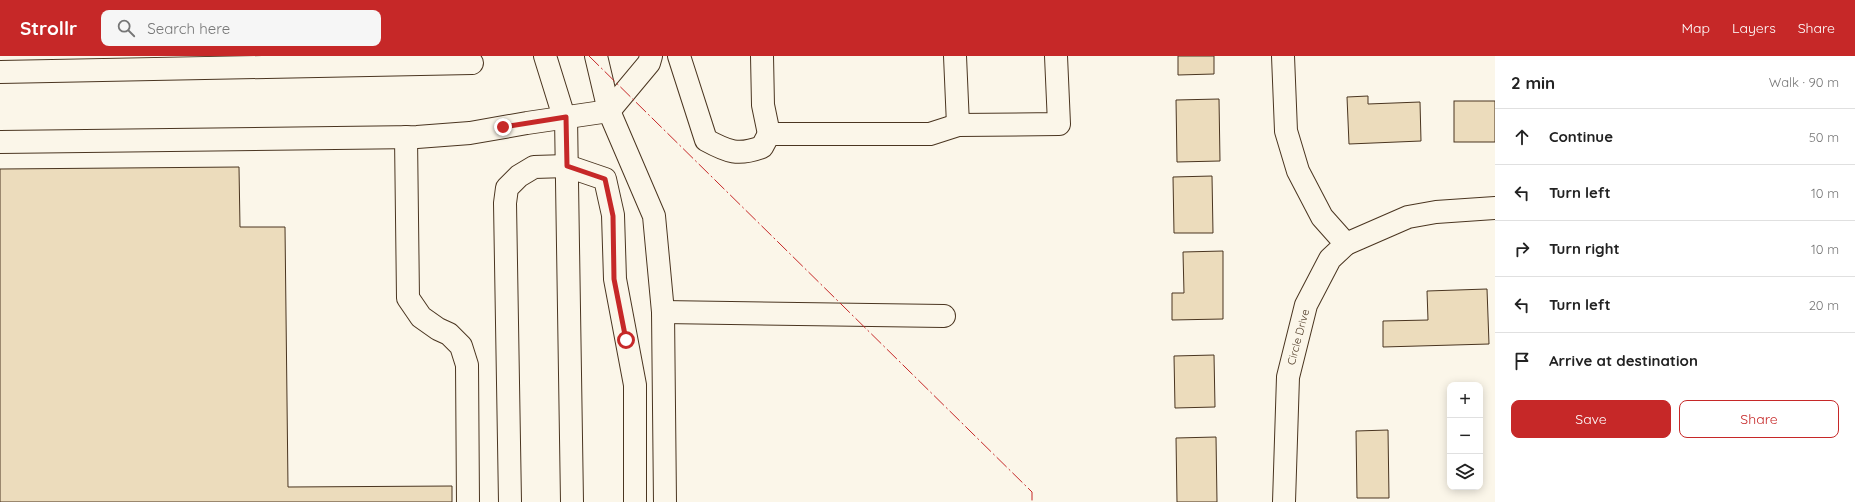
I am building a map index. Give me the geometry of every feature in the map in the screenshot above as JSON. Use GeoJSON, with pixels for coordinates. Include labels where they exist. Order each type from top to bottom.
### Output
{"type":"FeatureCollection","features":[{"type":"Feature","properties":{"kind":"street"},"geometry":{"type":"LineString","coordinates":[[0,72],[194,62],[472,64],[466,56]]}},
{"type":"Feature","properties":{"kind":"street"},"geometry":{"type":"LineString","coordinates":[[545,56],[565,117],[572,502]]}},
{"type":"Feature","properties":{"kind":"street"},"geometry":{"type":"LineString","coordinates":[[596,56],[609,111],[654,216],[663,312],[665,502]]}},
{"type":"Feature","properties":{"kind":"street"},"geometry":{"type":"LineString","coordinates":[[0,142],[406,137],[470,133],[609,111],[650,63],[651,56]]}},
{"type":"Feature","properties":{"kind":"street"},"geometry":{"type":"LineString","coordinates":[[679,56],[706,140],[725,150],[747,153],[762,147],[769,134],[763,105],[762,56]]}},
{"type":"Feature","properties":{"kind":"street"},"geometry":{"type":"LineString","coordinates":[[955,56],[958,126]]}},
{"type":"Feature","properties":{"kind":"street"},"geometry":{"type":"LineString","coordinates":[[769,134],[930,134],[958,126],[1058,124],[1056,56]]}},
{"type":"Feature","properties":{"kind":"street"},"geometry":{"type":"LineString","coordinates":[[1283,56],[1286,131],[1298,171],[1322,217],[1346,244]]}},
{"type":"Feature","properties":{"kind":"street"},"geometry":{"type":"LineString","coordinates":[[406,137],[408,298],[421,318],[449,334],[461,346],[467,365],[468,502]]}},
{"type":"Feature","properties":{"kind":"street"},"geometry":{"type":"LineString","coordinates":[[510,502],[505,203],[507,188],[519,176],[534,167],[567,166],[605,179],[613,216],[614,279],[635,385],[635,502]]}},
{"type":"Feature","properties":{"kind":"street","name":"Circle Drive"},"geometry":{"type":"LineString","coordinates":[[1284,502],[1288,377],[1306,305],[1330,259],[1346,244],[1408,217],[1436,212],[1495,208]]}},
{"type":"Feature","properties":{"kind":"street"},"geometry":{"type":"LineString","coordinates":[[663,312],[944,316]]}},
{"type":"Feature","properties":{"kind":"building"},"geometry":{"type":"Polygon","coordinates":[[[1178,56],[1214,56],[1214,74],[1178,75],[1178,56]]]}},
{"type":"Feature","properties":{"kind":"building"},"geometry":{"type":"Polygon","coordinates":[[[1368,96],[1368,104],[1420,102],[1421,141],[1349,144],[1347,97],[1368,96]]]}},
{"type":"Feature","properties":{"kind":"building"},"geometry":{"type":"Polygon","coordinates":[[[1219,99],[1220,161],[1177,162],[1176,100],[1219,99]]]}},
{"type":"Feature","properties":{"kind":"building"},"geometry":{"type":"Polygon","coordinates":[[[1454,101],[1495,101],[1495,142],[1454,142],[1454,101]]]}},
{"type":"Feature","properties":{"kind":"building"},"geometry":{"type":"Polygon","coordinates":[[[239,167],[240,227],[285,227],[288,487],[452,486],[452,502],[0,502],[0,169],[239,167]]]}},
{"type":"Feature","properties":{"kind":"building"},"geometry":{"type":"Polygon","coordinates":[[[1212,176],[1213,233],[1174,233],[1173,177],[1212,176]]]}},
{"type":"Feature","properties":{"kind":"building"},"geometry":{"type":"Polygon","coordinates":[[[1223,251],[1223,319],[1172,320],[1172,293],[1184,293],[1183,252],[1223,251]]]}},
{"type":"Feature","properties":{"kind":"building"},"geometry":{"type":"Polygon","coordinates":[[[1487,289],[1489,344],[1383,347],[1383,321],[1428,320],[1427,291],[1487,289]]]}},
{"type":"Feature","properties":{"kind":"building"},"geometry":{"type":"Polygon","coordinates":[[[1214,355],[1215,407],[1175,408],[1174,356],[1214,355]]]}},
{"type":"Feature","properties":{"kind":"building"},"geometry":{"type":"Polygon","coordinates":[[[1388,430],[1389,498],[1357,498],[1356,431],[1388,430]]]}},
{"type":"Feature","properties":{"kind":"building"},"geometry":{"type":"Polygon","coordinates":[[[1216,437],[1217,502],[1177,502],[1176,438],[1216,437]]]}},
{"type":"Feature","properties":{"kind":"power"},"geometry":{"type":"LineString","coordinates":[[589,56],[1032,492],[1032,502]]}},
{"type":"Feature","properties":{"kind":"route"},"geometry":{"type":"LineString","coordinates":[[503,127],[566,117],[567,166],[605,179],[613,216],[614,279],[626,340]]}}]}
